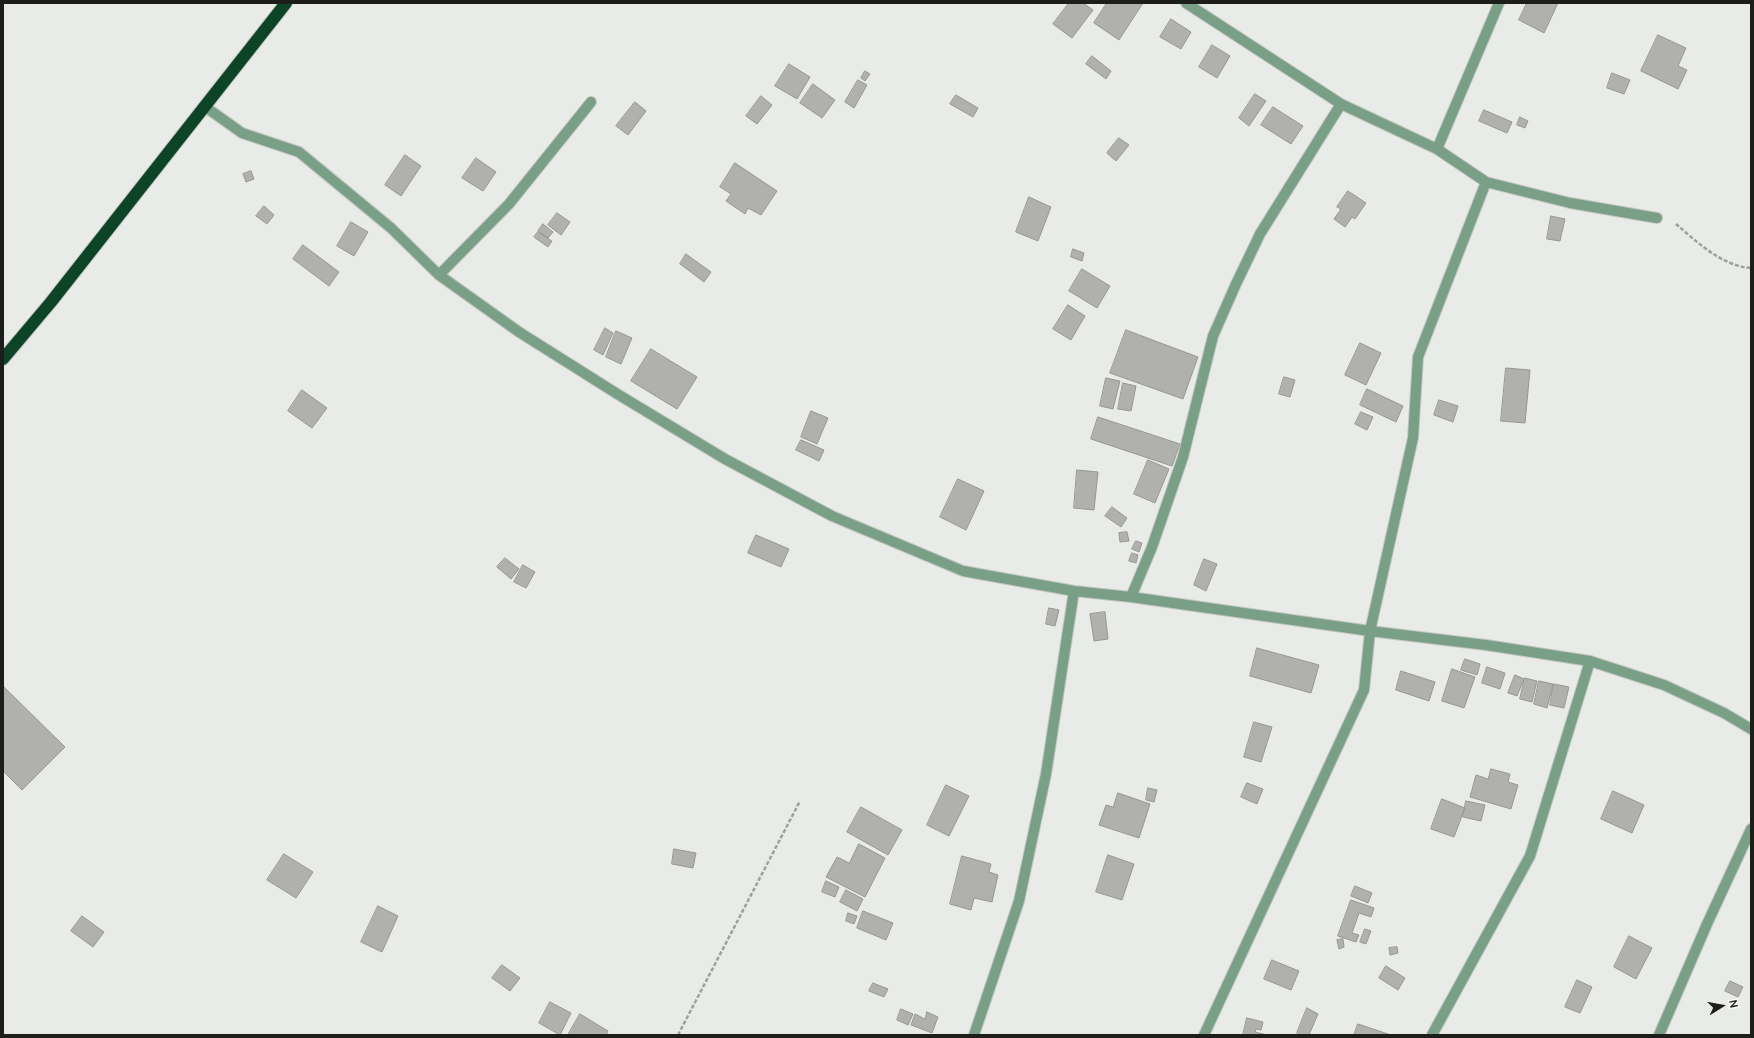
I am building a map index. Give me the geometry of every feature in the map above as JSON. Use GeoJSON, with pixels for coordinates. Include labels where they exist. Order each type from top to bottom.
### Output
{"type":"FeatureCollection","features":[{"type":"Feature","properties":{"kind":"highway"},"geometry":{"type":"LineString","coordinates":[[3,359],[51,302],[286,3]]}},
{"type":"Feature","properties":{"kind":"street"},"geometry":{"type":"LineString","coordinates":[[1186,3],[1341,104],[1437,149],[1486,182],[1570,203],[1656,218]]}},
{"type":"Feature","properties":{"kind":"street"},"geometry":{"type":"LineString","coordinates":[[1437,149],[1499,3]]}},
{"type":"Feature","properties":{"kind":"street"},"geometry":{"type":"LineString","coordinates":[[439,275],[509,204],[591,102]]}},
{"type":"Feature","properties":{"kind":"street"},"geometry":{"type":"LineString","coordinates":[[1131,597],[1152,547],[1182,457],[1213,336],[1260,234],[1341,104]]}},
{"type":"Feature","properties":{"kind":"street"},"geometry":{"type":"LineString","coordinates":[[204,106],[242,133],[299,152],[391,228],[439,275],[519,332],[619,395],[725,459],[832,516],[963,571],[1074,591],[1131,597],[1370,631],[1486,645],[1590,661],[1664,686],[1724,713],[1751,729]]}},
{"type":"Feature","properties":{"kind":"street"},"geometry":{"type":"LineString","coordinates":[[1204,1035],[1364,690],[1370,631],[1413,438],[1418,357],[1486,182]]}},
{"type":"Feature","properties":{"kind":"street"},"geometry":{"type":"LineString","coordinates":[[974,1035],[1019,901],[1046,774],[1074,591]]}},
{"type":"Feature","properties":{"kind":"street"},"geometry":{"type":"LineString","coordinates":[[1432,1035],[1530,856],[1590,661]]}},
{"type":"Feature","properties":{"kind":"street"},"geometry":{"type":"LineString","coordinates":[[1659,1035],[1707,924],[1751,829]]}},
{"type":"Feature","properties":{"kind":"path"},"geometry":{"type":"LineString","coordinates":[[1656,218],[1674,223],[1697,242],[1723,259],[1742,267],[1751,268]]}},
{"type":"Feature","properties":{"kind":"path"},"geometry":{"type":"LineString","coordinates":[[678,1035],[800,801]]}},
{"type":"Feature","properties":{"kind":"building"},"geometry":{"type":"Polygon","coordinates":[[[1069,3],[1083,3],[1093,10],[1072,38],[1053,24],[1069,3]]]}},
{"type":"Feature","properties":{"kind":"building"},"geometry":{"type":"Polygon","coordinates":[[[1107,3],[1143,3],[1119,40],[1094,23],[1107,3]]]}},
{"type":"Feature","properties":{"kind":"building"},"geometry":{"type":"Polygon","coordinates":[[[1527,3],[1558,3],[1544,33],[1519,20],[1527,3]]]}},
{"type":"Feature","properties":{"kind":"building"},"geometry":{"type":"Polygon","coordinates":[[[1171,19],[1191,32],[1181,49],[1160,37],[1171,19]]]}},
{"type":"Feature","properties":{"kind":"building"},"geometry":{"type":"Polygon","coordinates":[[[1658,35],[1686,48],[1678,66],[1687,70],[1678,89],[1641,71],[1658,35]]]}},
{"type":"Feature","properties":{"kind":"building"},"geometry":{"type":"Polygon","coordinates":[[[1212,45],[1230,56],[1217,78],[1199,67],[1212,45]]]}},
{"type":"Feature","properties":{"kind":"building"},"geometry":{"type":"Polygon","coordinates":[[[1092,56],[1111,71],[1106,79],[1086,64],[1092,56]]]}},
{"type":"Feature","properties":{"kind":"building"},"geometry":{"type":"Polygon","coordinates":[[[789,64],[810,77],[797,99],[775,86],[789,64]]]}},
{"type":"Feature","properties":{"kind":"building"},"geometry":{"type":"Polygon","coordinates":[[[865,71],[870,74],[865,81],[861,78],[865,71]]]}},
{"type":"Feature","properties":{"kind":"building"},"geometry":{"type":"Polygon","coordinates":[[[1612,73],[1630,80],[1624,94],[1607,88],[1612,73]]]}},
{"type":"Feature","properties":{"kind":"building"},"geometry":{"type":"Polygon","coordinates":[[[858,80],[867,85],[854,108],[845,102],[858,80]]]}},
{"type":"Feature","properties":{"kind":"building"},"geometry":{"type":"Polygon","coordinates":[[[813,84],[835,100],[822,118],[800,103],[813,84]]]}},
{"type":"Feature","properties":{"kind":"building"},"geometry":{"type":"Polygon","coordinates":[[[1255,94],[1266,101],[1249,126],[1239,118],[1255,94]]]}},
{"type":"Feature","properties":{"kind":"building"},"geometry":{"type":"Polygon","coordinates":[[[956,95],[978,108],[973,117],[950,104],[956,95]]]}},
{"type":"Feature","properties":{"kind":"building"},"geometry":{"type":"Polygon","coordinates":[[[761,96],[772,105],[757,124],[746,116],[761,96]]]}},
{"type":"Feature","properties":{"kind":"building"},"geometry":{"type":"Polygon","coordinates":[[[635,102],[646,111],[628,135],[616,126],[635,102]]]}},
{"type":"Feature","properties":{"kind":"building"},"geometry":{"type":"Polygon","coordinates":[[[1273,107],[1303,126],[1291,144],[1261,125],[1273,107]]]}},
{"type":"Feature","properties":{"kind":"building"},"geometry":{"type":"Polygon","coordinates":[[[1484,110],[1512,122],[1507,133],[1479,121],[1484,110]]]}},
{"type":"Feature","properties":{"kind":"building"},"geometry":{"type":"Polygon","coordinates":[[[1520,117],[1528,121],[1525,128],[1517,125],[1520,117]]]}},
{"type":"Feature","properties":{"kind":"building"},"geometry":{"type":"Polygon","coordinates":[[[1119,138],[1129,145],[1116,161],[1107,153],[1119,138]]]}},
{"type":"Feature","properties":{"kind":"building"},"geometry":{"type":"Polygon","coordinates":[[[405,155],[421,166],[401,196],[385,185],[405,155]]]}},
{"type":"Feature","properties":{"kind":"building"},"geometry":{"type":"Polygon","coordinates":[[[476,158],[496,172],[483,191],[462,178],[476,158]]]}},
{"type":"Feature","properties":{"kind":"building"},"geometry":{"type":"Polygon","coordinates":[[[735,163],[777,191],[761,215],[748,208],[745,214],[726,201],[731,194],[720,187],[735,163]]]}},
{"type":"Feature","properties":{"kind":"building"},"geometry":{"type":"Polygon","coordinates":[[[251,171],[254,179],[246,182],[243,174],[251,171]]]}},
{"type":"Feature","properties":{"kind":"building"},"geometry":{"type":"Polygon","coordinates":[[[1348,191],[1366,203],[1355,219],[1352,217],[1345,227],[1334,219],[1341,209],[1337,207],[1348,191]]]}},
{"type":"Feature","properties":{"kind":"building"},"geometry":{"type":"Polygon","coordinates":[[[1029,197],[1051,207],[1038,241],[1016,232],[1029,197]]]}},
{"type":"Feature","properties":{"kind":"building"},"geometry":{"type":"Polygon","coordinates":[[[264,206],[274,215],[267,224],[256,216],[264,206]]]}},
{"type":"Feature","properties":{"kind":"building"},"geometry":{"type":"Polygon","coordinates":[[[557,213],[570,222],[561,235],[548,225],[557,213]]]}},
{"type":"Feature","properties":{"kind":"building"},"geometry":{"type":"Polygon","coordinates":[[[1551,216],[1565,219],[1560,241],[1547,239],[1551,216]]]}},
{"type":"Feature","properties":{"kind":"building"},"geometry":{"type":"Polygon","coordinates":[[[351,222],[368,232],[354,256],[337,246],[351,222]]]}},
{"type":"Feature","properties":{"kind":"building"},"geometry":{"type":"Polygon","coordinates":[[[543,224],[553,232],[548,238],[538,231],[543,224]]]}},
{"type":"Feature","properties":{"kind":"building"},"geometry":{"type":"Polygon","coordinates":[[[538,232],[552,241],[548,247],[534,237],[538,232]]]}},
{"type":"Feature","properties":{"kind":"building"},"geometry":{"type":"Polygon","coordinates":[[[303,245],[339,272],[329,286],[293,259],[303,245]]]}},
{"type":"Feature","properties":{"kind":"building"},"geometry":{"type":"Polygon","coordinates":[[[1073,249],[1084,253],[1082,261],[1071,257],[1073,249]]]}},
{"type":"Feature","properties":{"kind":"building"},"geometry":{"type":"Polygon","coordinates":[[[686,254],[711,272],[704,282],[680,264],[686,254]]]}},
{"type":"Feature","properties":{"kind":"building"},"geometry":{"type":"Polygon","coordinates":[[[1082,269],[1110,286],[1097,308],[1069,291],[1082,269]]]}},
{"type":"Feature","properties":{"kind":"building"},"geometry":{"type":"Polygon","coordinates":[[[1068,305],[1085,316],[1071,340],[1053,329],[1068,305]]]}},
{"type":"Feature","properties":{"kind":"building"},"geometry":{"type":"Polygon","coordinates":[[[605,328],[613,333],[603,355],[594,350],[605,328]]]}},
{"type":"Feature","properties":{"kind":"building"},"geometry":{"type":"Polygon","coordinates":[[[1126,330],[1198,357],[1183,399],[1110,373],[1126,330]]]}},
{"type":"Feature","properties":{"kind":"building"},"geometry":{"type":"Polygon","coordinates":[[[616,331],[632,338],[621,364],[606,357],[616,331]]]}},
{"type":"Feature","properties":{"kind":"building"},"geometry":{"type":"Polygon","coordinates":[[[1360,343],[1381,353],[1366,385],[1345,375],[1360,343]]]}},
{"type":"Feature","properties":{"kind":"building"},"geometry":{"type":"Polygon","coordinates":[[[651,349],[697,377],[677,409],[631,381],[651,349]]]}},
{"type":"Feature","properties":{"kind":"building"},"geometry":{"type":"Polygon","coordinates":[[[1506,368],[1530,370],[1525,423],[1501,421],[1506,368]]]}},
{"type":"Feature","properties":{"kind":"building"},"geometry":{"type":"Polygon","coordinates":[[[1284,377],[1295,380],[1290,397],[1279,394],[1284,377]]]}},
{"type":"Feature","properties":{"kind":"building"},"geometry":{"type":"Polygon","coordinates":[[[1106,378],[1120,381],[1113,409],[1100,406],[1106,378]]]}},
{"type":"Feature","properties":{"kind":"building"},"geometry":{"type":"Polygon","coordinates":[[[1123,383],[1136,386],[1131,411],[1118,409],[1123,383]]]}},
{"type":"Feature","properties":{"kind":"building"},"geometry":{"type":"Polygon","coordinates":[[[1367,389],[1403,406],[1396,422],[1360,405],[1367,389]]]}},
{"type":"Feature","properties":{"kind":"building"},"geometry":{"type":"Polygon","coordinates":[[[302,390],[327,408],[312,428],[288,411],[302,390]]]}},
{"type":"Feature","properties":{"kind":"building"},"geometry":{"type":"Polygon","coordinates":[[[1439,400],[1458,406],[1453,422],[1434,415],[1439,400]]]}},
{"type":"Feature","properties":{"kind":"building"},"geometry":{"type":"Polygon","coordinates":[[[811,411],[828,418],[817,444],[801,437],[811,411]]]}},
{"type":"Feature","properties":{"kind":"building"},"geometry":{"type":"Polygon","coordinates":[[[1361,412],[1373,417],[1367,430],[1355,424],[1361,412]]]}},
{"type":"Feature","properties":{"kind":"building"},"geometry":{"type":"Polygon","coordinates":[[[1098,417],[1180,444],[1172,466],[1091,439],[1098,417]]]}},
{"type":"Feature","properties":{"kind":"building"},"geometry":{"type":"Polygon","coordinates":[[[801,440],[824,450],[819,461],[796,450],[801,440]]]}},
{"type":"Feature","properties":{"kind":"building"},"geometry":{"type":"Polygon","coordinates":[[[1148,460],[1169,469],[1155,503],[1134,494],[1148,460]]]}},
{"type":"Feature","properties":{"kind":"building"},"geometry":{"type":"Polygon","coordinates":[[[1077,470],[1098,472],[1094,510],[1074,508],[1077,470]]]}},
{"type":"Feature","properties":{"kind":"building"},"geometry":{"type":"Polygon","coordinates":[[[958,479],[984,491],[966,530],[940,517],[958,479]]]}},
{"type":"Feature","properties":{"kind":"building"},"geometry":{"type":"Polygon","coordinates":[[[1112,507],[1127,518],[1121,527],[1105,516],[1112,507]]]}},
{"type":"Feature","properties":{"kind":"building"},"geometry":{"type":"Polygon","coordinates":[[[1127,532],[1129,541],[1120,542],[1119,533],[1127,532]]]}},
{"type":"Feature","properties":{"kind":"building"},"geometry":{"type":"Polygon","coordinates":[[[756,535],[789,549],[781,567],[748,553],[756,535]]]}},
{"type":"Feature","properties":{"kind":"building"},"geometry":{"type":"Polygon","coordinates":[[[1136,541],[1142,543],[1139,552],[1132,549],[1136,541]]]}},
{"type":"Feature","properties":{"kind":"building"},"geometry":{"type":"Polygon","coordinates":[[[1132,553],[1138,555],[1136,563],[1129,561],[1132,553]]]}},
{"type":"Feature","properties":{"kind":"building"},"geometry":{"type":"Polygon","coordinates":[[[505,558],[519,569],[511,579],[497,567],[505,558]]]}},
{"type":"Feature","properties":{"kind":"building"},"geometry":{"type":"Polygon","coordinates":[[[1204,559],[1217,564],[1206,591],[1194,585],[1204,559]]]}},
{"type":"Feature","properties":{"kind":"building"},"geometry":{"type":"Polygon","coordinates":[[[523,565],[535,572],[526,588],[514,582],[523,565]]]}},
{"type":"Feature","properties":{"kind":"building"},"geometry":{"type":"Polygon","coordinates":[[[1049,608],[1059,610],[1055,626],[1046,624],[1049,608]]]}},
{"type":"Feature","properties":{"kind":"building"},"geometry":{"type":"Polygon","coordinates":[[[1105,612],[1108,639],[1094,641],[1090,614],[1105,612]]]}},
{"type":"Feature","properties":{"kind":"building"},"geometry":{"type":"Polygon","coordinates":[[[1257,648],[1319,665],[1311,693],[1250,676],[1257,648]]]}},
{"type":"Feature","properties":{"kind":"building"},"geometry":{"type":"Polygon","coordinates":[[[1465,659],[1480,664],[1477,675],[1461,670],[1465,659]]]}},
{"type":"Feature","properties":{"kind":"building"},"geometry":{"type":"Polygon","coordinates":[[[1487,667],[1505,673],[1500,689],[1482,683],[1487,667]]]}},
{"type":"Feature","properties":{"kind":"building"},"geometry":{"type":"Polygon","coordinates":[[[1452,669],[1475,677],[1464,708],[1442,701],[1452,669]]]}},
{"type":"Feature","properties":{"kind":"building"},"geometry":{"type":"Polygon","coordinates":[[[1401,671],[1435,682],[1429,701],[1396,690],[1401,671]]]}},
{"type":"Feature","properties":{"kind":"building"},"geometry":{"type":"Polygon","coordinates":[[[1515,675],[1524,679],[1517,696],[1508,693],[1515,675]]]}},
{"type":"Feature","properties":{"kind":"building"},"geometry":{"type":"Polygon","coordinates":[[[1525,678],[1537,681],[1532,702],[1520,699],[1525,678]]]}},
{"type":"Feature","properties":{"kind":"building"},"geometry":{"type":"Polygon","coordinates":[[[1539,681],[1553,684],[1547,708],[1534,704],[1539,681]]]}},
{"type":"Feature","properties":{"kind":"building"},"geometry":{"type":"Polygon","coordinates":[[[1554,684],[1569,687],[1564,708],[1550,705],[1554,684]]]}},
{"type":"Feature","properties":{"kind":"building"},"geometry":{"type":"Polygon","coordinates":[[[3,686],[65,747],[22,790],[3,771],[3,686]]]}},
{"type":"Feature","properties":{"kind":"building"},"geometry":{"type":"Polygon","coordinates":[[[1254,722],[1272,727],[1261,762],[1244,757],[1254,722]]]}},
{"type":"Feature","properties":{"kind":"building"},"geometry":{"type":"Polygon","coordinates":[[[1491,769],[1510,774],[1508,782],[1518,785],[1511,809],[1470,797],[1476,775],[1488,779],[1491,769]]]}},
{"type":"Feature","properties":{"kind":"building"},"geometry":{"type":"Polygon","coordinates":[[[1247,783],[1263,789],[1257,804],[1241,797],[1247,783]]]}},
{"type":"Feature","properties":{"kind":"building"},"geometry":{"type":"Polygon","coordinates":[[[946,785],[969,796],[949,836],[927,825],[946,785]]]}},
{"type":"Feature","properties":{"kind":"building"},"geometry":{"type":"Polygon","coordinates":[[[1148,788],[1157,790],[1154,802],[1146,800],[1148,788]]]}},
{"type":"Feature","properties":{"kind":"building"},"geometry":{"type":"Polygon","coordinates":[[[1613,791],[1644,805],[1632,833],[1601,819],[1613,791]]]}},
{"type":"Feature","properties":{"kind":"building"},"geometry":{"type":"Polygon","coordinates":[[[1118,793],[1150,804],[1139,838],[1099,825],[1106,805],[1113,807],[1118,793]]]}},
{"type":"Feature","properties":{"kind":"building"},"geometry":{"type":"Polygon","coordinates":[[[1442,799],[1465,808],[1454,837],[1431,829],[1442,799]]]}},
{"type":"Feature","properties":{"kind":"building"},"geometry":{"type":"Polygon","coordinates":[[[1466,801],[1485,805],[1481,821],[1463,817],[1466,801]]]}},
{"type":"Feature","properties":{"kind":"building"},"geometry":{"type":"Polygon","coordinates":[[[861,807],[902,830],[888,855],[847,832],[861,807]]]}},
{"type":"Feature","properties":{"kind":"building"},"geometry":{"type":"Polygon","coordinates":[[[859,844],[885,858],[865,897],[826,877],[837,857],[849,863],[859,844]]]}},
{"type":"Feature","properties":{"kind":"building"},"geometry":{"type":"Polygon","coordinates":[[[674,849],[696,853],[693,868],[672,864],[674,849]]]}},
{"type":"Feature","properties":{"kind":"building"},"geometry":{"type":"Polygon","coordinates":[[[284,854],[313,872],[296,898],[267,880],[284,854]]]}},
{"type":"Feature","properties":{"kind":"building"},"geometry":{"type":"Polygon","coordinates":[[[1108,855],[1134,864],[1122,900],[1096,892],[1108,855]]]}},
{"type":"Feature","properties":{"kind":"building"},"geometry":{"type":"Polygon","coordinates":[[[962,856],[991,864],[989,872],[998,875],[992,902],[974,898],[971,910],[950,904],[962,856]]]}},
{"type":"Feature","properties":{"kind":"building"},"geometry":{"type":"Polygon","coordinates":[[[826,881],[839,887],[835,897],[822,892],[826,881]]]}},
{"type":"Feature","properties":{"kind":"building"},"geometry":{"type":"Polygon","coordinates":[[[1355,886],[1372,893],[1368,903],[1351,896],[1355,886]]]}},
{"type":"Feature","properties":{"kind":"building"},"geometry":{"type":"Polygon","coordinates":[[[846,890],[863,899],[857,911],[840,902],[846,890]]]}},
{"type":"Feature","properties":{"kind":"building"},"geometry":{"type":"Polygon","coordinates":[[[1351,900],[1374,908],[1371,917],[1359,913],[1352,933],[1359,935],[1356,942],[1338,936],[1351,900]]]}},
{"type":"Feature","properties":{"kind":"building"},"geometry":{"type":"Polygon","coordinates":[[[378,906],[398,916],[382,952],[361,942],[378,906]]]}},
{"type":"Feature","properties":{"kind":"building"},"geometry":{"type":"Polygon","coordinates":[[[863,911],[893,923],[886,940],[857,928],[863,911]]]}},
{"type":"Feature","properties":{"kind":"building"},"geometry":{"type":"Polygon","coordinates":[[[848,913],[857,916],[854,924],[846,921],[848,913]]]}},
{"type":"Feature","properties":{"kind":"building"},"geometry":{"type":"Polygon","coordinates":[[[82,916],[104,932],[93,947],[71,931],[82,916]]]}},
{"type":"Feature","properties":{"kind":"building"},"geometry":{"type":"Polygon","coordinates":[[[1365,929],[1371,931],[1366,944],[1360,942],[1365,929]]]}},
{"type":"Feature","properties":{"kind":"building"},"geometry":{"type":"Polygon","coordinates":[[[1629,936],[1652,948],[1636,979],[1614,967],[1629,936]]]}},
{"type":"Feature","properties":{"kind":"building"},"geometry":{"type":"Polygon","coordinates":[[[1343,939],[1344,947],[1339,949],[1337,940],[1343,939]]]}},
{"type":"Feature","properties":{"kind":"building"},"geometry":{"type":"Polygon","coordinates":[[[1397,947],[1398,953],[1390,955],[1389,948],[1397,947]]]}},
{"type":"Feature","properties":{"kind":"building"},"geometry":{"type":"Polygon","coordinates":[[[1272,960],[1299,971],[1291,990],[1264,979],[1272,960]]]}},
{"type":"Feature","properties":{"kind":"building"},"geometry":{"type":"Polygon","coordinates":[[[502,965],[520,978],[510,991],[492,978],[502,965]]]}},
{"type":"Feature","properties":{"kind":"building"},"geometry":{"type":"Polygon","coordinates":[[[1386,966],[1405,978],[1398,990],[1379,978],[1386,966]]]}},
{"type":"Feature","properties":{"kind":"building"},"geometry":{"type":"Polygon","coordinates":[[[1577,980],[1592,987],[1580,1013],[1565,1007],[1577,980]]]}},
{"type":"Feature","properties":{"kind":"building"},"geometry":{"type":"Polygon","coordinates":[[[1730,981],[1743,987],[1738,997],[1725,991],[1730,981]]]}},
{"type":"Feature","properties":{"kind":"building"},"geometry":{"type":"Polygon","coordinates":[[[873,983],[888,989],[884,997],[869,991],[873,983]]]}},
{"type":"Feature","properties":{"kind":"building"},"geometry":{"type":"Polygon","coordinates":[[[550,1002],[571,1013],[560,1035],[539,1023],[550,1002]]]}},
{"type":"Feature","properties":{"kind":"building"},"geometry":{"type":"Polygon","coordinates":[[[1307,1008],[1318,1014],[1309,1035],[1302,1035],[1297,1033],[1307,1008]]]}},
{"type":"Feature","properties":{"kind":"building"},"geometry":{"type":"Polygon","coordinates":[[[901,1009],[913,1014],[908,1025],[897,1020],[901,1009]]]}},
{"type":"Feature","properties":{"kind":"building"},"geometry":{"type":"Polygon","coordinates":[[[927,1012],[938,1017],[932,1033],[911,1025],[915,1014],[925,1019],[927,1012]]]}},
{"type":"Feature","properties":{"kind":"building"},"geometry":{"type":"Polygon","coordinates":[[[580,1014],[608,1031],[606,1035],[568,1035],[580,1014]]]}},
{"type":"Feature","properties":{"kind":"building"},"geometry":{"type":"Polygon","coordinates":[[[1247,1018],[1263,1022],[1261,1030],[1256,1029],[1255,1032],[1267,1035],[1243,1035],[1247,1018]]]}},
{"type":"Feature","properties":{"kind":"building"},"geometry":{"type":"Polygon","coordinates":[[[1358,1024],[1391,1035],[1354,1035],[1358,1024]]]}}]}
